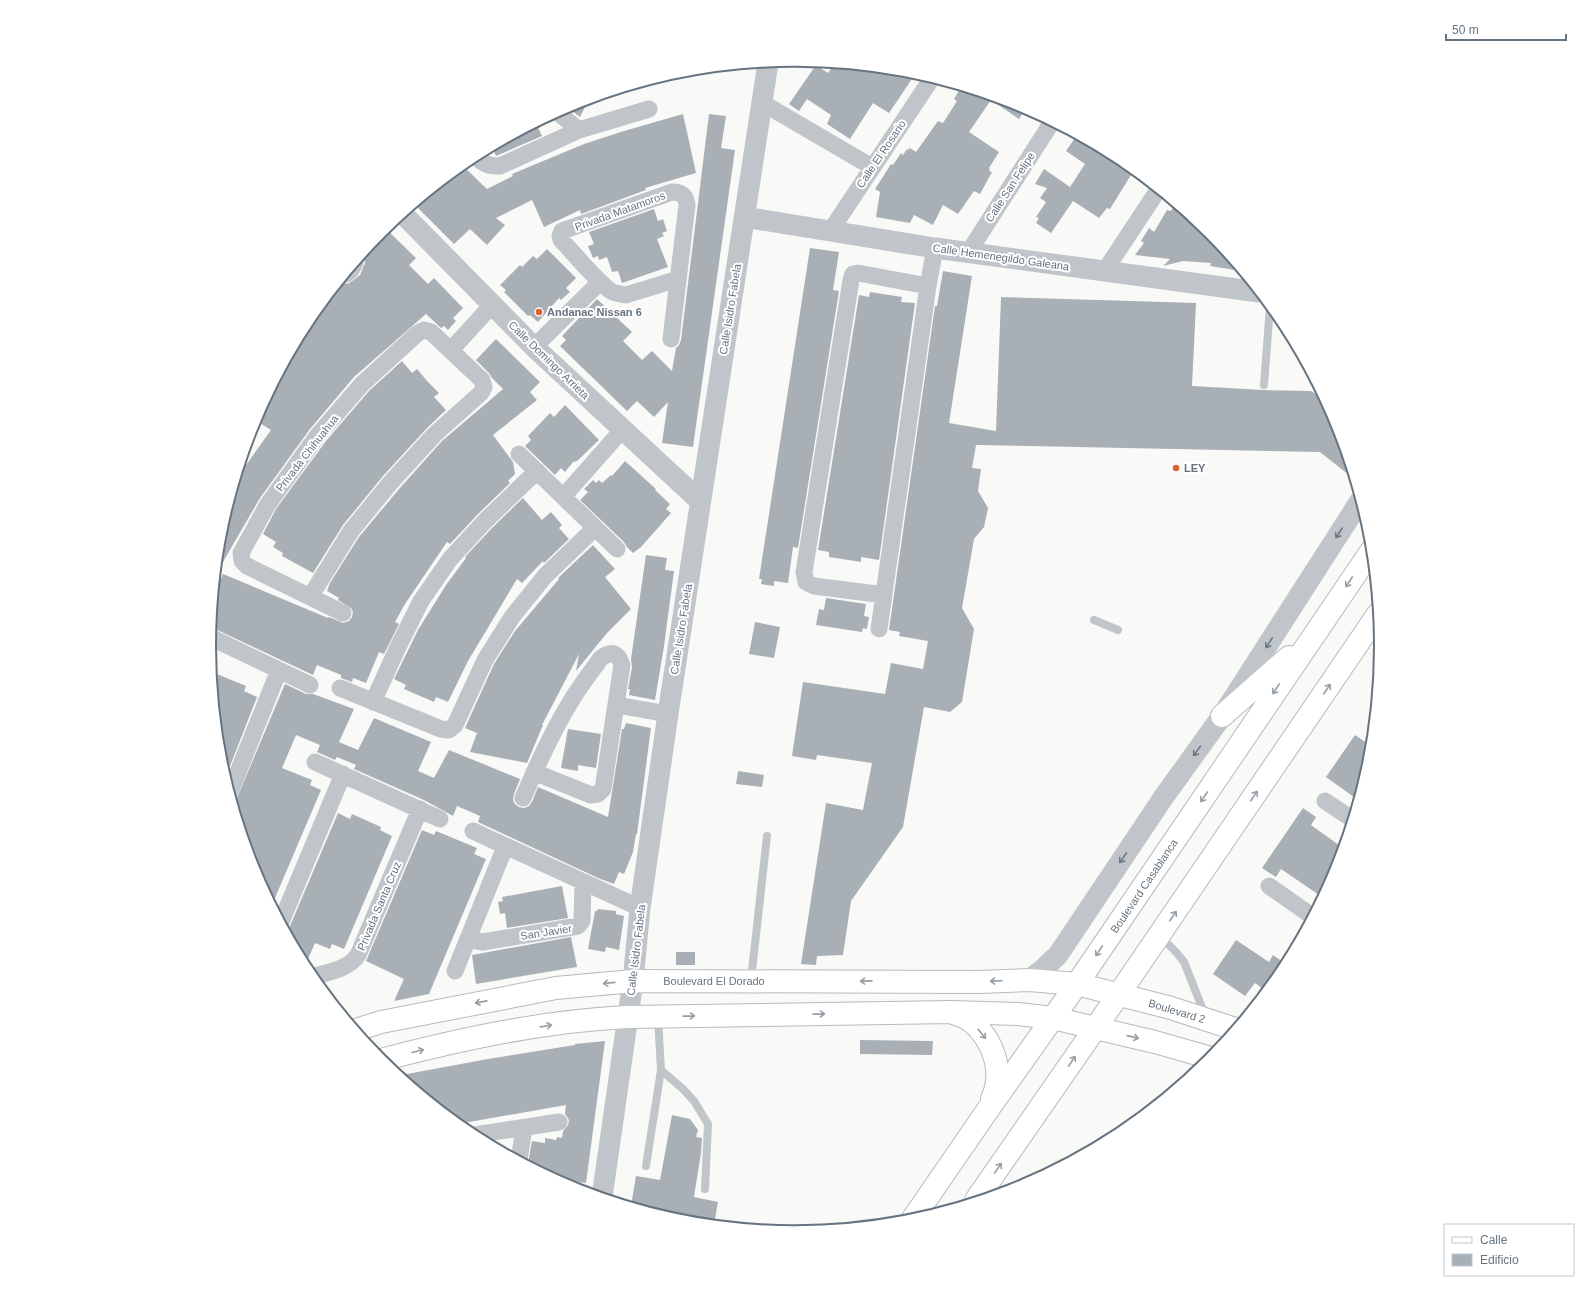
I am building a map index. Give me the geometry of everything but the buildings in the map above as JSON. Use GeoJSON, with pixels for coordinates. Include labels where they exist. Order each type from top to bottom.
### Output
{"type":"FeatureCollection","features":[{"type":"Feature","properties":{"kind":"main road","name":"Boulevard Casablanca"},"geometry":{"type":"LineString","coordinates":[[918,1212],[1077,984],[1367,557]]}},
{"type":"Feature","properties":{"kind":"main road"},"geometry":{"type":"LineString","coordinates":[[980,1194],[1159,936],[1373,621]]}},
{"type":"Feature","properties":{"kind":"main road"},"geometry":{"type":"LineString","coordinates":[[1222,716],[1312,636]]}},
{"type":"Feature","properties":{"kind":"main road","name":"Boulevard El Dorado"},"geometry":{"type":"LineString","coordinates":[[361,1029],[381,1022],[549,990],[632,980],[980,982],[1029,980],[1077,984]]}},
{"type":"Feature","properties":{"kind":"main road","name":"Boulevard 2"},"geometry":{"type":"LineString","coordinates":[[1077,984],[1171,1008],[1230,1028]]}},
{"type":"Feature","properties":{"kind":"main road"},"geometry":{"type":"LineString","coordinates":[[389,1058],[422,1049],[506,1032],[583,1019],[658,1016],[951,1012],[1018,1014],[1053,1018],[1154,1042],[1203,1056]]}},
{"type":"Feature","properties":{"kind":"main road"},"geometry":{"type":"LineString","coordinates":[[951,1012],[970,1020],[984,1034],[994,1052],[998,1072],[995,1092],[987,1111]]}},
{"type":"Feature","properties":{"kind":"street","name":"Calle Isidro Fabela"},"geometry":{"type":"LineString","coordinates":[[603,1192],[632,980],[640,908],[668,714],[767,68]]}},
{"type":"Feature","properties":{"kind":"street","name":"Calle El Rosario"},"geometry":{"type":"LineString","coordinates":[[831,230],[929,83]]}},
{"type":"Feature","properties":{"kind":"street"},"geometry":{"type":"LineString","coordinates":[[761,102],[872,167]]}},
{"type":"Feature","properties":{"kind":"street"},"geometry":{"type":"LineString","coordinates":[[480,161],[490,166],[500,166],[579,130],[648,109]]}},
{"type":"Feature","properties":{"kind":"street"},"geometry":{"type":"LineString","coordinates":[[562,116],[579,130]]}},
{"type":"Feature","properties":{"kind":"street","name":"Calle San Felipe"},"geometry":{"type":"LineString","coordinates":[[968,253],[1049,126]]}},
{"type":"Feature","properties":{"kind":"street","name":"Privada Matamoros"},"geometry":{"type":"LineString","coordinates":[[671,339],[687,205],[684,195],[678,192],[672,192],[562,231],[560,236],[561,240],[600,282],[611,291],[618,294],[626,295],[678,279]]}},
{"type":"Feature","properties":{"kind":"street"},"geometry":{"type":"LineString","coordinates":[[1104,272],[1155,194]]}},
{"type":"Feature","properties":{"kind":"street","name":"Calle Domingo Arrieta"},"geometry":{"type":"LineString","coordinates":[[406,217],[534,347],[700,501]]}},
{"type":"Feature","properties":{"kind":"street","name":"Calle Hemenegildo Galeana"},"geometry":{"type":"LineString","coordinates":[[744,217],[935,248],[1104,272],[1247,286]]}},
{"type":"Feature","properties":{"kind":"street"},"geometry":{"type":"LineString","coordinates":[[879,630],[928,286],[935,248]]}},
{"type":"Feature","properties":{"kind":"street"},"geometry":{"type":"LineString","coordinates":[[884,594],[814,586],[806,582],[804,572],[851,280],[854,274],[858,273],[928,286]]}},
{"type":"Feature","properties":{"kind":"street"},"geometry":{"type":"LineString","coordinates":[[534,347],[600,282]]}},
{"type":"Feature","properties":{"kind":"street"},"geometry":{"type":"LineString","coordinates":[[451,350],[492,305]]}},
{"type":"Feature","properties":{"kind":"street","name":"Privada Chihuahua"},"geometry":{"type":"LineString","coordinates":[[310,597],[351,531],[391,482],[435,434],[481,393],[484,387],[482,380],[431,332],[424,330],[418,333],[362,384],[318,435],[268,504],[242,553],[242,561],[248,566],[310,597],[343,613]]}},
{"type":"Feature","properties":{"kind":"street"},"geometry":{"type":"LineString","coordinates":[[563,497],[623,429]]}},
{"type":"Feature","properties":{"kind":"street"},"geometry":{"type":"LineString","coordinates":[[519,454],[616,549]]}},
{"type":"Feature","properties":{"kind":"street"},"geometry":{"type":"LineString","coordinates":[[373,702],[421,601],[450,559],[486,520],[537,472]]}},
{"type":"Feature","properties":{"kind":"street"},"geometry":{"type":"LineString","coordinates":[[1029,980],[1058,955],[1163,798],[1222,716],[1357,506]]}},
{"type":"Feature","properties":{"kind":"street"},"geometry":{"type":"LineString","coordinates":[[340,688],[441,729],[449,730],[455,725],[485,660],[512,617],[545,576],[595,528]]}},
{"type":"Feature","properties":{"kind":"street"},"geometry":{"type":"LineString","coordinates":[[216,640],[310,685]]}},
{"type":"Feature","properties":{"kind":"street"},"geometry":{"type":"LineString","coordinates":[[523,798],[534,772],[554,732],[572,701],[601,658],[607,654],[614,653],[620,657],[622,665],[603,790],[598,794],[591,795],[534,772]]}},
{"type":"Feature","properties":{"kind":"street"},"geometry":{"type":"LineString","coordinates":[[233,784],[279,670]]}},
{"type":"Feature","properties":{"kind":"street"},"geometry":{"type":"LineString","coordinates":[[616,705],[668,714]]}},
{"type":"Feature","properties":{"kind":"street"},"geometry":{"type":"LineString","coordinates":[[315,762],[440,819]]}},
{"type":"Feature","properties":{"kind":"street"},"geometry":{"type":"LineString","coordinates":[[284,916],[343,774]]}},
{"type":"Feature","properties":{"kind":"street"},"geometry":{"type":"LineString","coordinates":[[1325,801],[1348,816]]}},
{"type":"Feature","properties":{"kind":"street","name":"Privada Santa Cruz"},"geometry":{"type":"LineString","coordinates":[[319,975],[354,961],[420,809]]}},
{"type":"Feature","properties":{"kind":"street"},"geometry":{"type":"LineString","coordinates":[[472,831],[640,908]]}},
{"type":"Feature","properties":{"kind":"street"},"geometry":{"type":"LineString","coordinates":[[455,971],[505,847]]}},
{"type":"Feature","properties":{"kind":"street","name":"San Javier"},"geometry":{"type":"LineString","coordinates":[[470,936],[477,941],[483,942],[578,926],[582,921],[583,882]]}},
{"type":"Feature","properties":{"kind":"street"},"geometry":{"type":"LineString","coordinates":[[1270,886],[1308,913]]}},
{"type":"Feature","properties":{"kind":"street"},"geometry":{"type":"LineString","coordinates":[[485,1134],[559,1122]]}},
{"type":"Feature","properties":{"kind":"street"},"geometry":{"type":"LineString","coordinates":[[520,1155],[524,1128]]}},
{"type":"Feature","properties":{"kind":"lane"},"geometry":{"type":"LineString","coordinates":[[1264,385],[1269,315]]}},
{"type":"Feature","properties":{"kind":"lane"},"geometry":{"type":"LineString","coordinates":[[1094,620],[1118,630]]}},
{"type":"Feature","properties":{"kind":"lane"},"geometry":{"type":"LineString","coordinates":[[751,981],[767,836]]}},
{"type":"Feature","properties":{"kind":"lane"},"geometry":{"type":"LineString","coordinates":[[1159,936],[1184,962],[1206,1020]]}},
{"type":"Feature","properties":{"kind":"lane"},"geometry":{"type":"LineString","coordinates":[[646,1166],[661,1070],[658,1016]]}},
{"type":"Feature","properties":{"kind":"lane"},"geometry":{"type":"LineString","coordinates":[[661,1070],[683,1089],[694,1101],[708,1124],[705,1189]]}},
{"type":"Feature","properties":{"kind":"place","name":"Andanac Nissan 6"},"geometry":{"type":"Point","coordinates":[539,312]}},
{"type":"Feature","properties":{"kind":"place","name":"LEY"},"geometry":{"type":"Point","coordinates":[1176,468]}}]}
